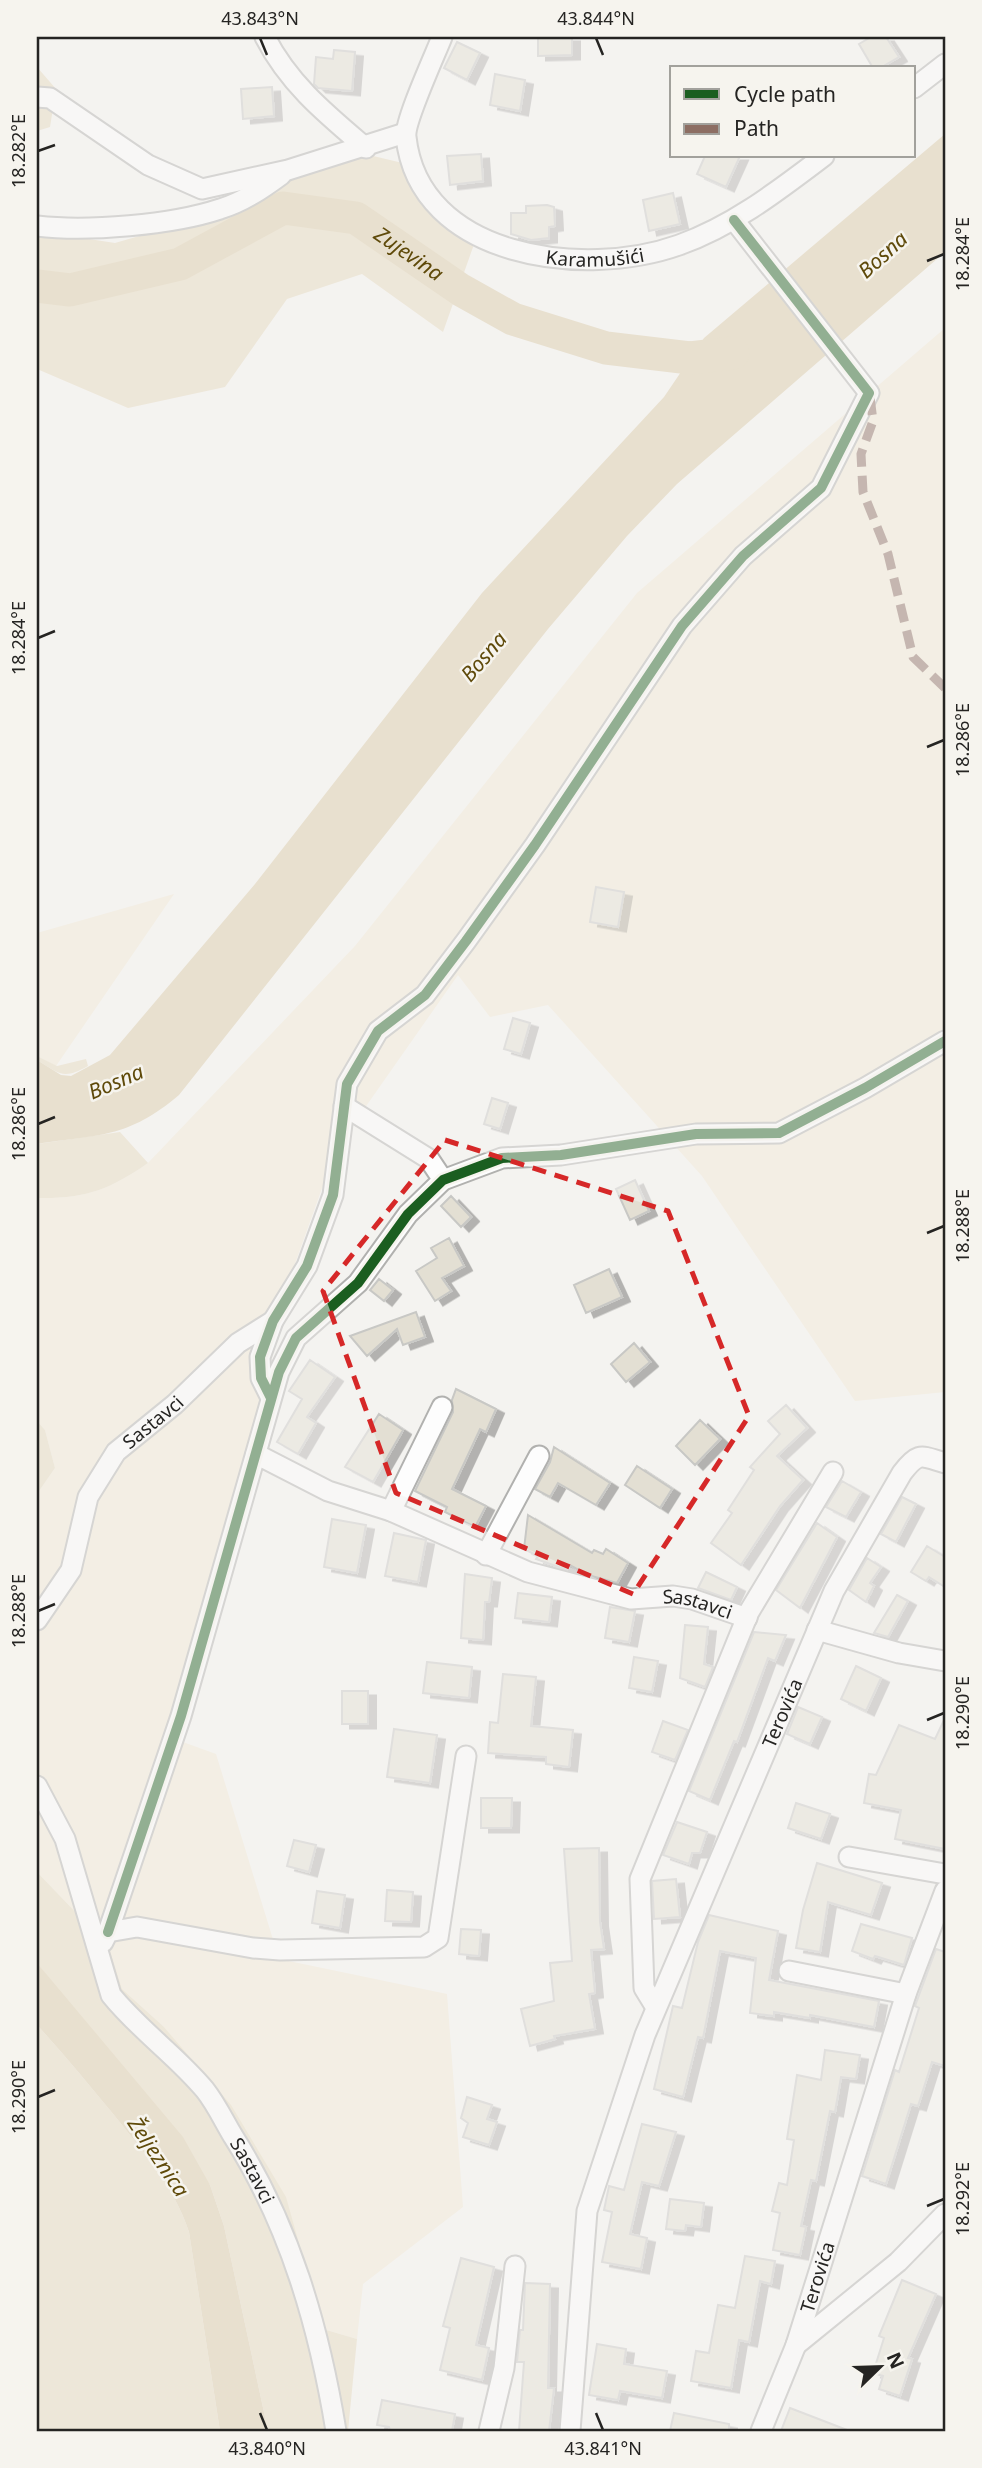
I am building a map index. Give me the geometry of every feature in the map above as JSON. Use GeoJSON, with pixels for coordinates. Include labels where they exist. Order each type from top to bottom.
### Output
{"type":"FeatureCollection","features":[{"type":"Feature","properties":{"kind":"street"},"geometry":{"type":"LineString","coordinates":[[265,37],[291,80],[319,110],[366,148]]}},
{"type":"Feature","properties":{"kind":"street"},"geometry":{"type":"LineString","coordinates":[[37,97],[50,99],[148,165],[202,189],[288,170],[405,134],[442,37]]}},
{"type":"Feature","properties":{"kind":"street"},"geometry":{"type":"LineString","coordinates":[[916,86],[945,64]]}},
{"type":"Feature","properties":{"kind":"street","name":"Karamušići"},"geometry":{"type":"LineString","coordinates":[[405,134],[416,181],[446,217],[500,246],[541,257],[579,260],[618,257],[677,246],[734,220],[821,158]]}},
{"type":"Feature","properties":{"kind":"street"},"geometry":{"type":"LineString","coordinates":[[37,226],[69,230],[219,210],[252,195],[288,170]]}},
{"type":"Feature","properties":{"kind":"street"},"geometry":{"type":"LineString","coordinates":[[271,1398],[261,1378],[260,1357],[273,1321],[307,1266],[333,1195],[347,1084],[378,1031],[425,995],[466,941],[535,845],[682,626],[743,556],[821,488],[869,393],[764,262],[734,220]]}},
{"type":"Feature","properties":{"kind":"street"},"geometry":{"type":"LineString","coordinates":[[103,1941],[181,1716],[279,1372],[296,1338],[358,1283],[408,1214],[443,1180],[502,1158],[561,1155],[696,1134],[779,1133],[865,1088],[945,1041]]}},
{"type":"Feature","properties":{"kind":"street"},"geometry":{"type":"LineString","coordinates":[[344,1105],[429,1159],[443,1180]]}},
{"type":"Feature","properties":{"kind":"street","name":"Sastavci"},"geometry":{"type":"LineString","coordinates":[[37,1620],[71,1570],[88,1497],[116,1452],[175,1404],[238,1343],[273,1321]]}},
{"type":"Feature","properties":{"kind":"street"},"geometry":{"type":"LineString","coordinates":[[391,1511],[442,1407]]}},
{"type":"Feature","properties":{"kind":"street","name":"Sastavci"},"geometry":{"type":"LineString","coordinates":[[256,1454],[328,1491],[391,1511],[528,1572],[631,1599],[684,1597],[747,1618]]}},
{"type":"Feature","properties":{"kind":"street"},"geometry":{"type":"LineString","coordinates":[[486,1555],[539,1456]]}},
{"type":"Feature","properties":{"kind":"street","name":"Terovića"},"geometry":{"type":"LineString","coordinates":[[570,2431],[587,2211],[655,2006],[834,1591],[902,1472],[914,1458],[922,1456],[945,1462]]}},
{"type":"Feature","properties":{"kind":"street"},"geometry":{"type":"LineString","coordinates":[[655,2006],[644,1988],[640,1879],[747,1618],[833,1472]]}},
{"type":"Feature","properties":{"kind":"street"},"geometry":{"type":"LineString","coordinates":[[817,1630],[899,1653],[945,1661]]}},
{"type":"Feature","properties":{"kind":"street"},"geometry":{"type":"LineString","coordinates":[[103,1941],[137,1927],[253,1948],[281,1950],[424,1947],[432,1943],[438,1938],[466,1756]]}},
{"type":"Feature","properties":{"kind":"street","name":"Sastavci"},"geometry":{"type":"LineString","coordinates":[[37,1786],[65,1839],[103,1941],[111,1995],[127,2015],[205,2090],[247,2157],[282,2225],[324,2356],[336,2431]]}},
{"type":"Feature","properties":{"kind":"street"},"geometry":{"type":"LineString","coordinates":[[849,1857],[945,1874]]}},
{"type":"Feature","properties":{"kind":"street","name":"Terovića"},"geometry":{"type":"LineString","coordinates":[[761,2431],[796,2345],[906,1994],[945,1891]]}},
{"type":"Feature","properties":{"kind":"street"},"geometry":{"type":"LineString","coordinates":[[789,1970],[906,1994]]}},
{"type":"Feature","properties":{"kind":"street","name":"Terovića"},"geometry":{"type":"LineString","coordinates":[[796,2345],[898,2262],[945,2214]]}},
{"type":"Feature","properties":{"kind":"street"},"geometry":{"type":"LineString","coordinates":[[489,2431],[504,2368],[515,2266]]}},
{"type":"Feature","properties":{"kind":"highlighted area"},"geometry":{"type":"Polygon","coordinates":[[[445,1140],[668,1211],[749,1416],[633,1594],[396,1493],[323,1291],[445,1140]]]}},
{"type":"Feature","properties":{"kind":"shaded area"},"geometry":{"type":"Polygon","coordinates":[[[37,67],[56,89],[50,127],[37,131],[37,67]]]}},
{"type":"Feature","properties":{"kind":"shaded area"},"geometry":{"type":"Polygon","coordinates":[[[348,150],[411,165],[478,233],[443,332],[362,274],[287,299],[225,387],[128,408],[37,369],[37,231],[115,243],[215,214],[348,150]]]}},
{"type":"Feature","properties":{"kind":"shaded area"},"geometry":{"type":"Polygon","coordinates":[[[945,328],[945,1392],[855,1401],[702,1176],[548,1005],[490,1017],[458,975],[336,1149],[291,1275],[180,1741],[216,1754],[279,1959],[447,1994],[463,2207],[363,2284],[357,2339],[323,2329],[163,2026],[122,1989],[109,1947],[37,1872],[37,1494],[55,1468],[45,1430],[37,1421],[37,1198],[69,1197],[96,1191],[121,1180],[148,1163],[355,946],[637,593],[945,328]]]}},
{"type":"Feature","properties":{"kind":"shaded area"},"geometry":{"type":"Polygon","coordinates":[[[174,894],[56,1066],[37,1056],[37,933],[174,894]]]}},
{"type":"Feature","properties":{"kind":"shaded area"},"geometry":{"type":"Polygon","coordinates":[[[37,1056],[57,1066],[86,1059],[88,1066],[67,1074],[51,1069],[37,1060],[37,1056]]]}},
{"type":"Feature","properties":{"kind":"shaded area"},"geometry":{"type":"Polygon","coordinates":[[[120,1132],[148,1163],[121,1180],[96,1191],[69,1197],[37,1198],[37,1144],[120,1132]]]}},
{"type":"Feature","properties":{"kind":"shaded area"},"geometry":{"type":"Polygon","coordinates":[[[37,1421],[45,1430],[55,1468],[37,1494],[37,1421]]]}},
{"type":"Feature","properties":{"kind":"shaded area"},"geometry":{"type":"Polygon","coordinates":[[[37,1872],[109,1947],[122,1989],[163,2026],[231,2105],[286,2197],[323,2329],[357,2339],[348,2431],[268,2431],[224,2226],[210,2185],[37,1963],[37,1872]]]}},
{"type":"Feature","properties":{"kind":"shaded area"},"geometry":{"type":"Polygon","coordinates":[[[37,2025],[147,2157],[167,2185],[183,2215],[189,2232],[220,2431],[37,2431],[37,2025]]]}},
{"type":"Feature","properties":{"kind":"water","name":"Bosna"},"geometry":{"type":"Polygon","coordinates":[[[945,134],[945,252],[677,484],[627,536],[548,629],[179,1095],[144,1120],[128,1127],[95,1136],[37,1144],[37,1060],[61,1075],[71,1076],[110,1055],[255,884],[482,593],[664,397],[704,338],[945,134]]]}},
{"type":"Feature","properties":{"kind":"water","name":"Željeznica"},"geometry":{"type":"Polygon","coordinates":[[[37,1963],[183,2137],[210,2185],[224,2226],[268,2431],[220,2431],[189,2232],[183,2215],[167,2185],[147,2157],[37,2025],[37,1963]]]}},
{"type":"Feature","properties":{"kind":"building"},"geometry":{"type":"Polygon","coordinates":[[[538,37],[572,37],[572,55],[538,56],[538,37]]]}},
{"type":"Feature","properties":{"kind":"building"},"geometry":{"type":"Polygon","coordinates":[[[871,37],[886,37],[899,57],[883,66],[872,66],[859,44],[871,37]]]}},
{"type":"Feature","properties":{"kind":"building"},"geometry":{"type":"Polygon","coordinates":[[[457,42],[480,53],[467,80],[444,68],[457,42]]]}},
{"type":"Feature","properties":{"kind":"building"},"geometry":{"type":"Polygon","coordinates":[[[334,50],[355,52],[352,91],[318,88],[314,84],[316,57],[333,59],[334,50]]]}},
{"type":"Feature","properties":{"kind":"building"},"geometry":{"type":"Polygon","coordinates":[[[495,74],[525,80],[520,111],[490,105],[495,74]]]}},
{"type":"Feature","properties":{"kind":"building"},"geometry":{"type":"Polygon","coordinates":[[[272,87],[274,116],[243,119],[241,89],[272,87]]]}},
{"type":"Feature","properties":{"kind":"building"},"geometry":{"type":"Polygon","coordinates":[[[481,154],[483,181],[450,185],[447,156],[481,154]]]}},
{"type":"Feature","properties":{"kind":"building"},"geometry":{"type":"Polygon","coordinates":[[[704,158],[739,158],[726,187],[697,174],[704,158]]]}},
{"type":"Feature","properties":{"kind":"building"},"geometry":{"type":"Polygon","coordinates":[[[673,193],[680,224],[649,231],[643,200],[673,193]]]}},
{"type":"Feature","properties":{"kind":"building"},"geometry":{"type":"Polygon","coordinates":[[[526,206],[554,207],[555,226],[549,227],[549,238],[531,240],[511,234],[511,213],[526,213],[526,206]]]}},
{"type":"Feature","properties":{"kind":"building"},"geometry":{"type":"Polygon","coordinates":[[[596,887],[624,892],[618,927],[590,922],[596,887]]]}},
{"type":"Feature","properties":{"kind":"building"},"geometry":{"type":"Polygon","coordinates":[[[513,1018],[530,1023],[521,1054],[504,1049],[513,1018]]]}},
{"type":"Feature","properties":{"kind":"building"},"geometry":{"type":"Polygon","coordinates":[[[492,1098],[508,1103],[500,1129],[484,1124],[492,1098]]]}},
{"type":"Feature","properties":{"kind":"building"},"geometry":{"type":"Polygon","coordinates":[[[635,1180],[649,1211],[630,1220],[616,1189],[635,1180]]]}},
{"type":"Feature","properties":{"kind":"building"},"geometry":{"type":"Polygon","coordinates":[[[451,1196],[471,1217],[461,1227],[441,1206],[451,1196]]]}},
{"type":"Feature","properties":{"kind":"building"},"geometry":{"type":"Polygon","coordinates":[[[449,1238],[464,1266],[442,1278],[451,1291],[435,1301],[416,1271],[437,1258],[431,1248],[449,1238]]]}},
{"type":"Feature","properties":{"kind":"building"},"geometry":{"type":"Polygon","coordinates":[[[609,1269],[622,1297],[586,1313],[574,1285],[609,1269]]]}},
{"type":"Feature","properties":{"kind":"building"},"geometry":{"type":"Polygon","coordinates":[[[379,1279],[393,1290],[384,1301],[370,1290],[379,1279]]]}},
{"type":"Feature","properties":{"kind":"building"},"geometry":{"type":"Polygon","coordinates":[[[416,1312],[425,1337],[403,1345],[397,1329],[367,1356],[350,1336],[416,1312]]]}},
{"type":"Feature","properties":{"kind":"building"},"geometry":{"type":"Polygon","coordinates":[[[634,1343],[650,1362],[626,1382],[611,1364],[634,1343]]]}},
{"type":"Feature","properties":{"kind":"building"},"geometry":{"type":"Polygon","coordinates":[[[310,1360],[335,1377],[307,1417],[316,1423],[298,1454],[277,1442],[302,1399],[289,1391],[310,1360]]]}},
{"type":"Feature","properties":{"kind":"building"},"geometry":{"type":"Polygon","coordinates":[[[456,1389],[496,1409],[486,1432],[480,1429],[452,1489],[486,1506],[475,1527],[445,1512],[447,1507],[415,1491],[453,1412],[452,1400],[456,1389]]]}},
{"type":"Feature","properties":{"kind":"building"},"geometry":{"type":"Polygon","coordinates":[[[786,1405],[807,1428],[777,1456],[803,1480],[780,1506],[741,1565],[711,1543],[732,1513],[728,1510],[754,1470],[750,1467],[780,1434],[768,1421],[786,1405]]]}},
{"type":"Feature","properties":{"kind":"building"},"geometry":{"type":"Polygon","coordinates":[[[379,1414],[403,1430],[373,1482],[345,1467],[379,1414]]]}},
{"type":"Feature","properties":{"kind":"building"},"geometry":{"type":"Polygon","coordinates":[[[700,1420],[720,1439],[695,1465],[676,1446],[700,1420]]]}},
{"type":"Feature","properties":{"kind":"building"},"geometry":{"type":"Polygon","coordinates":[[[554,1447],[610,1483],[596,1505],[558,1483],[550,1497],[535,1489],[550,1462],[554,1447]]]}},
{"type":"Feature","properties":{"kind":"building"},"geometry":{"type":"Polygon","coordinates":[[[637,1466],[672,1489],[660,1508],[625,1485],[637,1466]]]}},
{"type":"Feature","properties":{"kind":"building"},"geometry":{"type":"Polygon","coordinates":[[[842,1481],[861,1492],[846,1517],[826,1507],[842,1481]]]}},
{"type":"Feature","properties":{"kind":"building"},"geometry":{"type":"Polygon","coordinates":[[[902,1497],[916,1504],[896,1542],[881,1534],[902,1497]]]}},
{"type":"Feature","properties":{"kind":"building"},"geometry":{"type":"Polygon","coordinates":[[[528,1515],[592,1553],[594,1550],[603,1554],[606,1549],[628,1563],[617,1583],[588,1575],[570,1565],[567,1570],[536,1559],[538,1556],[524,1549],[528,1515]]]}},
{"type":"Feature","properties":{"kind":"building"},"geometry":{"type":"Polygon","coordinates":[[[332,1519],[366,1525],[357,1573],[324,1567],[332,1519]]]}},
{"type":"Feature","properties":{"kind":"building"},"geometry":{"type":"Polygon","coordinates":[[[817,1523],[837,1537],[800,1608],[776,1590],[817,1523]]]}},
{"type":"Feature","properties":{"kind":"building"},"geometry":{"type":"Polygon","coordinates":[[[394,1533],[426,1540],[418,1582],[385,1576],[394,1533]]]}},
{"type":"Feature","properties":{"kind":"building"},"geometry":{"type":"Polygon","coordinates":[[[927,1546],[945,1557],[945,1587],[929,1577],[926,1581],[911,1572],[927,1546]]]}},
{"type":"Feature","properties":{"kind":"building"},"geometry":{"type":"Polygon","coordinates":[[[867,1558],[881,1567],[870,1583],[874,1586],[866,1602],[849,1590],[867,1558]]]}},
{"type":"Feature","properties":{"kind":"building"},"geometry":{"type":"Polygon","coordinates":[[[706,1572],[737,1587],[731,1600],[698,1588],[706,1572]]]}},
{"type":"Feature","properties":{"kind":"building"},"geometry":{"type":"Polygon","coordinates":[[[465,1574],[492,1578],[489,1602],[485,1602],[483,1640],[461,1638],[465,1574]]]}},
{"type":"Feature","properties":{"kind":"building"},"geometry":{"type":"Polygon","coordinates":[[[518,1593],[552,1597],[549,1622],[515,1618],[518,1593]]]}},
{"type":"Feature","properties":{"kind":"building"},"geometry":{"type":"Polygon","coordinates":[[[897,1595],[908,1601],[888,1637],[874,1633],[897,1595]]]}},
{"type":"Feature","properties":{"kind":"building"},"geometry":{"type":"Polygon","coordinates":[[[610,1607],[635,1611],[629,1642],[605,1638],[610,1607]]]}},
{"type":"Feature","properties":{"kind":"building"},"geometry":{"type":"Polygon","coordinates":[[[685,1625],[708,1627],[704,1664],[713,1667],[705,1687],[680,1678],[685,1625]]]}},
{"type":"Feature","properties":{"kind":"building"},"geometry":{"type":"Polygon","coordinates":[[[754,1632],[786,1635],[775,1661],[768,1658],[737,1742],[734,1741],[710,1800],[689,1791],[754,1632]]]}},
{"type":"Feature","properties":{"kind":"building"},"geometry":{"type":"Polygon","coordinates":[[[634,1657],[658,1661],[652,1692],[629,1688],[634,1657]]]}},
{"type":"Feature","properties":{"kind":"building"},"geometry":{"type":"Polygon","coordinates":[[[427,1662],[472,1667],[469,1698],[423,1693],[427,1662]]]}},
{"type":"Feature","properties":{"kind":"building"},"geometry":{"type":"Polygon","coordinates":[[[856,1666],[881,1678],[866,1711],[841,1699],[856,1666]]]}},
{"type":"Feature","properties":{"kind":"building"},"geometry":{"type":"Polygon","coordinates":[[[503,1674],[536,1677],[531,1726],[573,1730],[569,1767],[546,1764],[546,1757],[488,1753],[490,1722],[498,1723],[503,1674]]]}},
{"type":"Feature","properties":{"kind":"building"},"geometry":{"type":"Polygon","coordinates":[[[342,1691],[368,1691],[368,1724],[342,1724],[342,1691]]]}},
{"type":"Feature","properties":{"kind":"building"},"geometry":{"type":"Polygon","coordinates":[[[798,1707],[822,1717],[810,1744],[787,1734],[798,1707]]]}},
{"type":"Feature","properties":{"kind":"building"},"geometry":{"type":"Polygon","coordinates":[[[945,1718],[945,1849],[895,1839],[901,1810],[864,1803],[869,1774],[876,1775],[899,1725],[935,1739],[945,1718]]]}},
{"type":"Feature","properties":{"kind":"building"},"geometry":{"type":"Polygon","coordinates":[[[663,1721],[688,1730],[675,1760],[652,1752],[663,1721]]]}},
{"type":"Feature","properties":{"kind":"building"},"geometry":{"type":"Polygon","coordinates":[[[394,1729],[437,1735],[430,1783],[387,1777],[394,1729]]]}},
{"type":"Feature","properties":{"kind":"building"},"geometry":{"type":"Polygon","coordinates":[[[481,1798],[512,1798],[511,1828],[481,1828],[481,1798]]]}},
{"type":"Feature","properties":{"kind":"building"},"geometry":{"type":"Polygon","coordinates":[[[796,1803],[830,1814],[821,1839],[788,1828],[796,1803]]]}},
{"type":"Feature","properties":{"kind":"building"},"geometry":{"type":"Polygon","coordinates":[[[677,1822],[707,1832],[700,1853],[692,1853],[689,1864],[663,1855],[677,1822]]]}},
{"type":"Feature","properties":{"kind":"building"},"geometry":{"type":"Polygon","coordinates":[[[294,1840],[316,1845],[309,1872],[287,1866],[294,1840]]]}},
{"type":"Feature","properties":{"kind":"building"},"geometry":{"type":"Polygon","coordinates":[[[599,1848],[600,1922],[604,1949],[591,1950],[595,1993],[589,1994],[595,2029],[554,2036],[555,2039],[530,2046],[521,2009],[554,2001],[550,1963],[572,1961],[564,1849],[599,1848]]]}},
{"type":"Feature","properties":{"kind":"building"},"geometry":{"type":"Polygon","coordinates":[[[817,1863],[882,1883],[871,1915],[828,1902],[820,1952],[796,1948],[803,1910],[817,1863]]]}},
{"type":"Feature","properties":{"kind":"building"},"geometry":{"type":"Polygon","coordinates":[[[676,1879],[680,1917],[654,1919],[652,1881],[676,1879]]]}},
{"type":"Feature","properties":{"kind":"building"},"geometry":{"type":"Polygon","coordinates":[[[387,1890],[413,1892],[411,1922],[385,1921],[387,1890]]]}},
{"type":"Feature","properties":{"kind":"building"},"geometry":{"type":"Polygon","coordinates":[[[317,1891],[345,1895],[340,1928],[312,1923],[317,1891]]]}},
{"type":"Feature","properties":{"kind":"building"},"geometry":{"type":"Polygon","coordinates":[[[709,1915],[778,1931],[769,1980],[879,2001],[874,2027],[810,2015],[810,2018],[774,2012],[774,2016],[750,2013],[756,1958],[720,1951],[703,2038],[698,2037],[683,2097],[654,2089],[673,2006],[682,2008],[698,1942],[709,1915]]]}},
{"type":"Feature","properties":{"kind":"building"},"geometry":{"type":"Polygon","coordinates":[[[861,1924],[912,1938],[904,1965],[875,1956],[873,1959],[852,1951],[861,1924]]]}},
{"type":"Feature","properties":{"kind":"building"},"geometry":{"type":"Polygon","coordinates":[[[461,1929],[481,1930],[479,1956],[459,1954],[461,1929]]]}},
{"type":"Feature","properties":{"kind":"building"},"geometry":{"type":"Polygon","coordinates":[[[936,1949],[945,1952],[945,2066],[932,2062],[918,2106],[911,2104],[886,2184],[862,2176],[895,2070],[899,2072],[919,2008],[915,2006],[936,1949]]]}},
{"type":"Feature","properties":{"kind":"building"},"geometry":{"type":"Polygon","coordinates":[[[825,2050],[860,2055],[856,2079],[841,2077],[835,2112],[830,2111],[816,2181],[811,2180],[801,2226],[806,2227],[800,2255],[773,2250],[780,2213],[772,2211],[779,2183],[787,2185],[794,2140],[787,2139],[797,2075],[821,2080],[825,2050]]]}},
{"type":"Feature","properties":{"kind":"building"},"geometry":{"type":"Polygon","coordinates":[[[467,2097],[492,2105],[487,2119],[497,2122],[489,2145],[463,2137],[468,2123],[461,2118],[467,2097]]]}},
{"type":"Feature","properties":{"kind":"building"},"geometry":{"type":"Polygon","coordinates":[[[642,2124],[676,2132],[659,2186],[642,2182],[630,2234],[647,2238],[641,2269],[602,2262],[612,2212],[604,2210],[609,2186],[624,2190],[642,2124]]]}},
{"type":"Feature","properties":{"kind":"building"},"geometry":{"type":"Polygon","coordinates":[[[670,2199],[704,2203],[701,2227],[686,2225],[685,2231],[666,2229],[670,2199]]]}},
{"type":"Feature","properties":{"kind":"building"},"geometry":{"type":"Polygon","coordinates":[[[745,2256],[775,2261],[771,2284],[760,2281],[749,2342],[739,2340],[731,2388],[691,2381],[696,2351],[709,2353],[718,2305],[735,2308],[745,2256]]]}},
{"type":"Feature","properties":{"kind":"building"},"geometry":{"type":"Polygon","coordinates":[[[461,2258],[494,2267],[476,2345],[489,2348],[482,2380],[440,2370],[450,2328],[443,2326],[461,2258]]]}},
{"type":"Feature","properties":{"kind":"building"},"geometry":{"type":"Polygon","coordinates":[[[902,2280],[936,2294],[908,2358],[912,2359],[900,2396],[879,2389],[883,2376],[873,2373],[884,2338],[879,2336],[902,2280]]]}},
{"type":"Feature","properties":{"kind":"building"},"geometry":{"type":"Polygon","coordinates":[[[525,2283],[550,2284],[548,2388],[554,2388],[549,2431],[519,2431],[524,2362],[517,2362],[520,2330],[523,2330],[525,2283]]]}},
{"type":"Feature","properties":{"kind":"building"},"geometry":{"type":"Polygon","coordinates":[[[597,2344],[626,2349],[624,2364],[667,2371],[662,2398],[620,2391],[618,2400],[589,2395],[597,2344]]]}},
{"type":"Feature","properties":{"kind":"building"},"geometry":{"type":"Polygon","coordinates":[[[382,2400],[455,2414],[452,2431],[390,2431],[389,2427],[377,2425],[382,2400]]]}},
{"type":"Feature","properties":{"kind":"building"},"geometry":{"type":"Polygon","coordinates":[[[790,2408],[847,2430],[781,2431],[790,2408]]]}},
{"type":"Feature","properties":{"kind":"building"},"geometry":{"type":"Polygon","coordinates":[[[674,2413],[729,2424],[729,2431],[670,2431],[674,2413]]]}},
{"type":"Feature","properties":{"kind":"waterway","name":"Zujevina"},"geometry":{"type":"LineString","coordinates":[[37,286],[70,290],[180,264],[283,208],[356,218],[461,290],[513,319],[606,348],[690,358],[733,353]]}},
{"type":"Feature","properties":{"kind":"marked path"},"geometry":{"type":"LineString","coordinates":[[870,397],[873,421],[861,454],[863,492],[888,554],[913,657],[945,688]]}},
{"type":"Feature","properties":{"kind":"cycle path"},"geometry":{"type":"LineString","coordinates":[[271,1398],[261,1378],[260,1357],[273,1321],[307,1266],[333,1195],[347,1084],[378,1031],[425,995],[466,941],[535,845],[682,626],[743,556],[821,488],[869,393],[734,220]]}},
{"type":"Feature","properties":{"kind":"cycle path"},"geometry":{"type":"LineString","coordinates":[[108,1932],[181,1716],[279,1372],[296,1338],[358,1283],[408,1214],[443,1180],[502,1158],[561,1155],[696,1134],[779,1133],[865,1088],[945,1041]]}}]}
